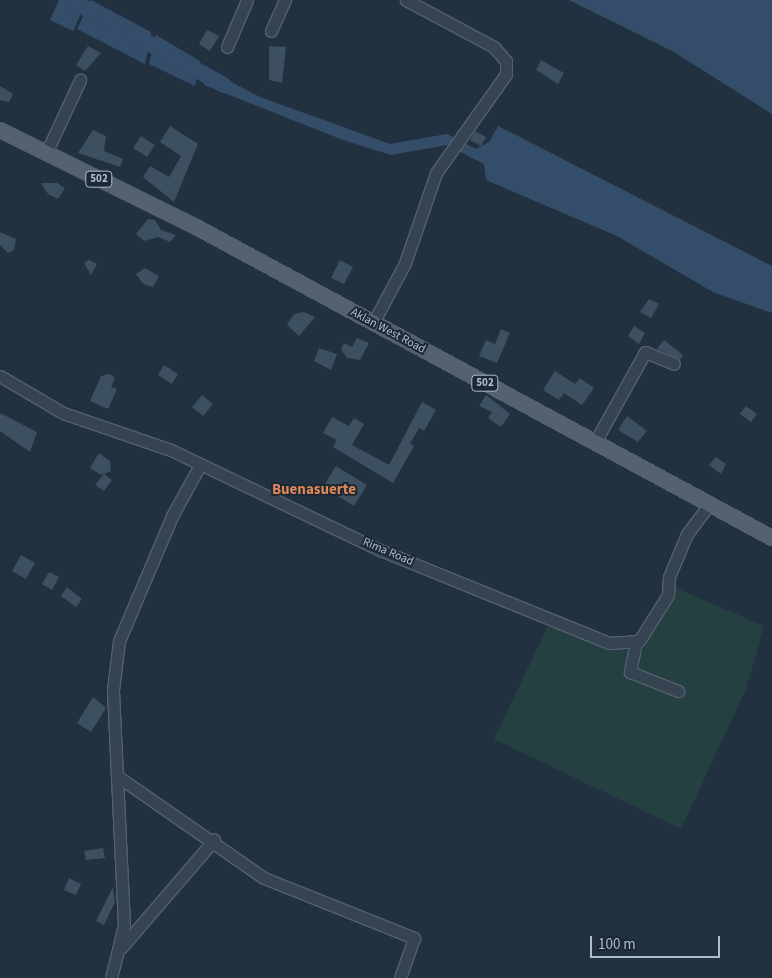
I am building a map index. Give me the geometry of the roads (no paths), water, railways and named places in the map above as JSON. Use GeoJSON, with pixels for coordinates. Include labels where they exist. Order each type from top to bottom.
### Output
{"type":"FeatureCollection","features":[{"type":"Feature","properties":{"kind":"main road","name":"Aklan West Road"},"geometry":{"type":"LineString","coordinates":[[2,135],[46,153],[373,323],[772,538]]}},
{"type":"Feature","properties":{"kind":"street"},"geometry":{"type":"LineString","coordinates":[[227,47],[247,0]]}},
{"type":"Feature","properties":{"kind":"street"},"geometry":{"type":"LineString","coordinates":[[271,31],[285,0]]}},
{"type":"Feature","properties":{"kind":"street"},"geometry":{"type":"LineString","coordinates":[[373,323],[405,263],[436,173],[506,74],[506,62],[494,47],[406,0]]}},
{"type":"Feature","properties":{"kind":"street"},"geometry":{"type":"LineString","coordinates":[[46,153],[80,80]]}},
{"type":"Feature","properties":{"kind":"street"},"geometry":{"type":"LineString","coordinates":[[596,442],[645,352],[674,364]]}},
{"type":"Feature","properties":{"kind":"street","name":"Rima Road"},"geometry":{"type":"LineString","coordinates":[[0,376],[63,413],[152,442],[380,550],[541,618],[609,643],[636,643]]}},
{"type":"Feature","properties":{"kind":"street"},"geometry":{"type":"LineString","coordinates":[[111,978],[121,948],[120,778],[113,690],[118,641],[172,516],[200,465]]}},
{"type":"Feature","properties":{"kind":"street"},"geometry":{"type":"LineString","coordinates":[[678,691],[630,672],[636,643],[668,595],[669,577],[687,534],[710,504]]}},
{"type":"Feature","properties":{"kind":"street"},"geometry":{"type":"LineString","coordinates":[[120,778],[214,840],[264,878],[414,938],[400,978]]}},
{"type":"Feature","properties":{"kind":"street"},"geometry":{"type":"LineString","coordinates":[[121,948],[214,840]]}},
{"type":"Feature","properties":{"kind":"water"},"geometry":{"type":"Polygon","coordinates":[[[59,0],[87,0],[73,31],[50,20],[59,0]]]}},
{"type":"Feature","properties":{"kind":"water"},"geometry":{"type":"Polygon","coordinates":[[[91,0],[151,32],[145,64],[77,29],[91,0]]]}},
{"type":"Feature","properties":{"kind":"water"},"geometry":{"type":"Polygon","coordinates":[[[569,0],[772,0],[772,114],[674,52],[569,0]]]}},
{"type":"Feature","properties":{"kind":"water"},"geometry":{"type":"Polygon","coordinates":[[[156,35],[200,61],[195,86],[149,64],[156,35]]]}},
{"type":"Feature","properties":{"kind":"water"},"geometry":{"type":"Polygon","coordinates":[[[205,68],[260,97],[390,144],[447,134],[476,149],[489,142],[498,126],[772,266],[772,313],[713,292],[617,236],[486,180],[484,164],[447,145],[391,155],[343,140],[204,85],[205,68]]]}},
{"type":"Feature","properties":{"kind":"waterway"},"geometry":{"type":"LineString","coordinates":[[71,0],[106,20]]}},
{"type":"Feature","properties":{"kind":"waterway"},"geometry":{"type":"LineString","coordinates":[[130,33],[224,85]]}},
{"type":"Feature","properties":{"kind":"district","name":"Buenasuerte"},"geometry":{"type":"Point","coordinates":[314,490]}}]}
